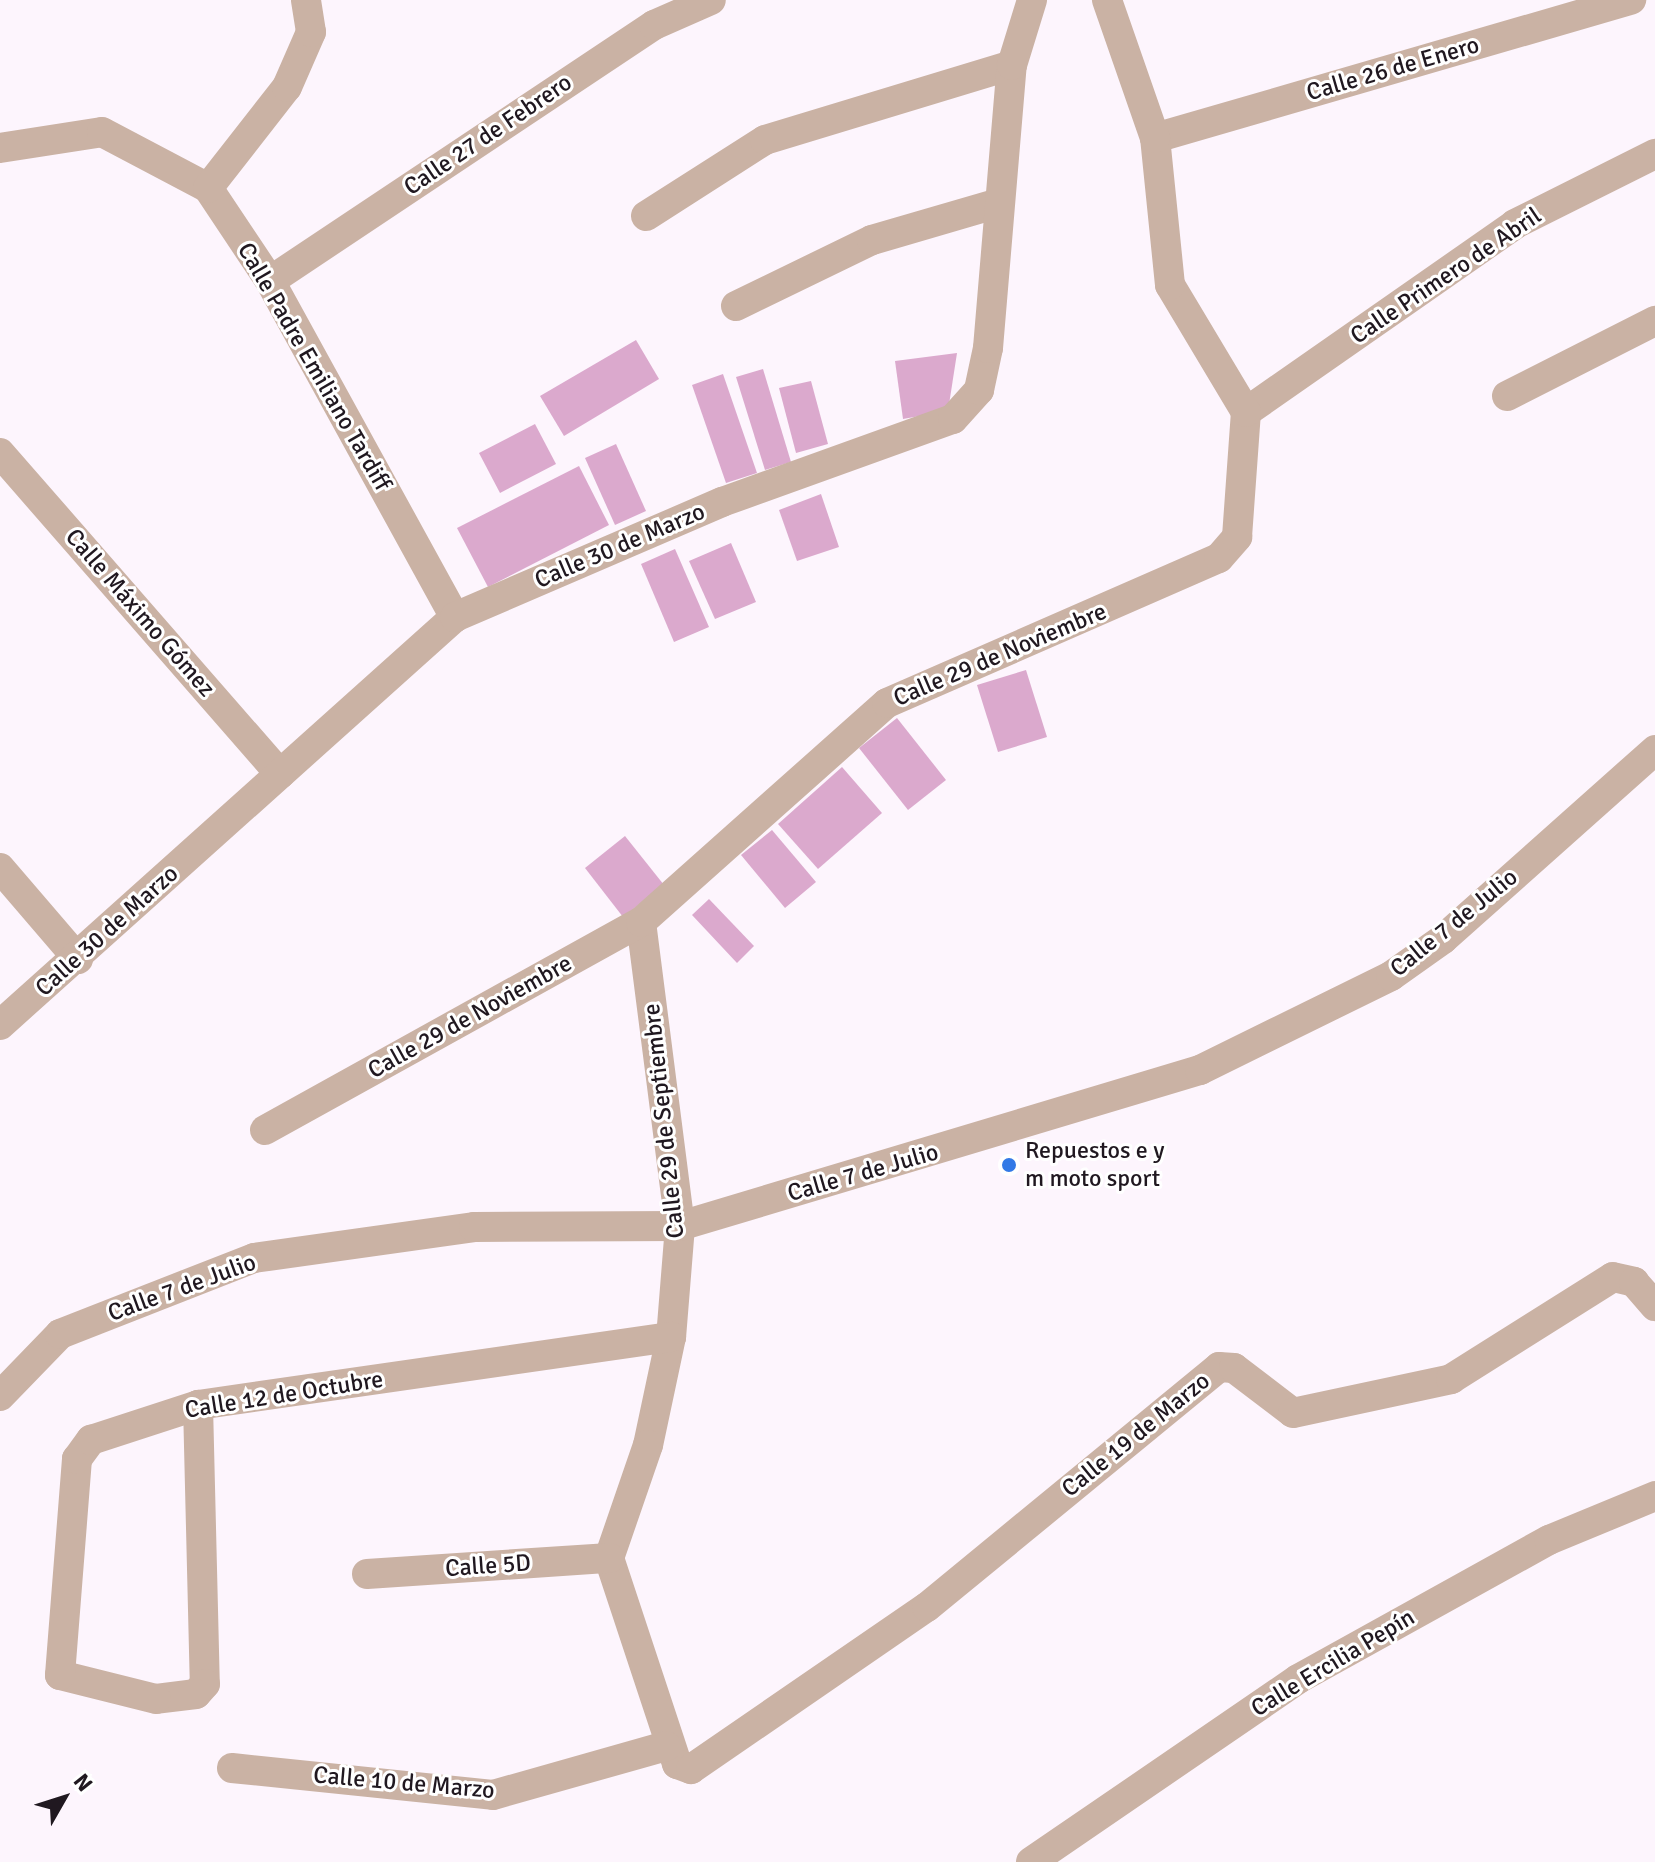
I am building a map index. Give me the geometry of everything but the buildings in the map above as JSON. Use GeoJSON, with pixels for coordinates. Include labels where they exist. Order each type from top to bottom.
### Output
{"type":"FeatureCollection","features":[{"type":"Feature","properties":{"kind":"street"},"geometry":{"type":"LineString","coordinates":[[208,188],[287,87],[311,32],[307,0]]}},
{"type":"Feature","properties":{"kind":"street","name":"Calle 27 de Febrero"},"geometry":{"type":"LineString","coordinates":[[270,281],[654,25],[711,0]]}},
{"type":"Feature","properties":{"kind":"street","name":"Calle 30 de Marzo"},"geometry":{"type":"LineString","coordinates":[[0,1025],[78,959],[455,617],[722,502],[953,419],[979,390],[988,348],[995,204],[1012,65],[1032,0]]}},
{"type":"Feature","properties":{"kind":"street"},"geometry":{"type":"LineString","coordinates":[[1107,0],[1155,138],[1170,285],[1246,412]]}},
{"type":"Feature","properties":{"kind":"street","name":"Calle 26 de Enero"},"geometry":{"type":"LineString","coordinates":[[1155,138],[1631,0]]}},
{"type":"Feature","properties":{"kind":"street"},"geometry":{"type":"LineString","coordinates":[[646,216],[765,140],[1012,65]]}},
{"type":"Feature","properties":{"kind":"street","name":"Calle Padre Emiliano Tardiff"},"geometry":{"type":"LineString","coordinates":[[0,148],[102,132],[208,188],[270,281],[455,617]]}},
{"type":"Feature","properties":{"kind":"street","name":"Calle Primero de Abril"},"geometry":{"type":"LineString","coordinates":[[1246,412],[1515,224],[1655,154]]}},
{"type":"Feature","properties":{"kind":"street"},"geometry":{"type":"LineString","coordinates":[[736,306],[872,240],[995,204]]}},
{"type":"Feature","properties":{"kind":"street"},"geometry":{"type":"LineString","coordinates":[[1507,396],[1655,321]]}},
{"type":"Feature","properties":{"kind":"street","name":"Calle 29 de Noviembre"},"geometry":{"type":"LineString","coordinates":[[265,1130],[641,922],[887,703],[1219,558],[1237,537],[1246,412]]}},
{"type":"Feature","properties":{"kind":"street","name":"Calle Máximo Gómez"},"geometry":{"type":"LineString","coordinates":[[0,453],[280,774]]}},
{"type":"Feature","properties":{"kind":"street","name":"Calle 7 de Julio"},"geometry":{"type":"LineString","coordinates":[[0,1396],[60,1334],[254,1258],[474,1227],[680,1226],[1200,1070],[1341,1006],[1443,939],[1655,750]]}},
{"type":"Feature","properties":{"kind":"street"},"geometry":{"type":"LineString","coordinates":[[0,868],[78,959]]}},
{"type":"Feature","properties":{"kind":"street","name":"Calle 29 de Septiembre"},"geometry":{"type":"LineString","coordinates":[[609,1558],[648,1445],[671,1337],[680,1226],[641,922]]}},
{"type":"Feature","properties":{"kind":"street","name":"Calle 19 de Marzo"},"geometry":{"type":"LineString","coordinates":[[666,1746],[677,1764],[691,1769],[927,1607],[1219,1367],[1234,1368],[1293,1413],[1451,1379],[1613,1277],[1634,1282],[1655,1304]]}},
{"type":"Feature","properties":{"kind":"street","name":"Calle 12 de Octubre"},"geometry":{"type":"LineString","coordinates":[[198,1405],[205,1684],[196,1694],[156,1699],[60,1675],[77,1459],[91,1440],[198,1405],[671,1337]]}},
{"type":"Feature","properties":{"kind":"street","name":"Calle Ercilia Pepín"},"geometry":{"type":"LineString","coordinates":[[1031,1862],[1298,1679],[1549,1540],[1655,1496]]}},
{"type":"Feature","properties":{"kind":"street"},"geometry":{"type":"LineString","coordinates":[[609,1558],[666,1746]]}},
{"type":"Feature","properties":{"kind":"street","name":"Calle 5D"},"geometry":{"type":"LineString","coordinates":[[367,1574],[609,1558]]}},
{"type":"Feature","properties":{"kind":"street","name":"Calle 10 de Marzo"},"geometry":{"type":"LineString","coordinates":[[232,1768],[493,1795],[666,1746]]}},
{"type":"Feature","properties":{"kind":"place","name":"Repuestos e y m moto sport"},"geometry":{"type":"Point","coordinates":[1009,1165]}}]}
